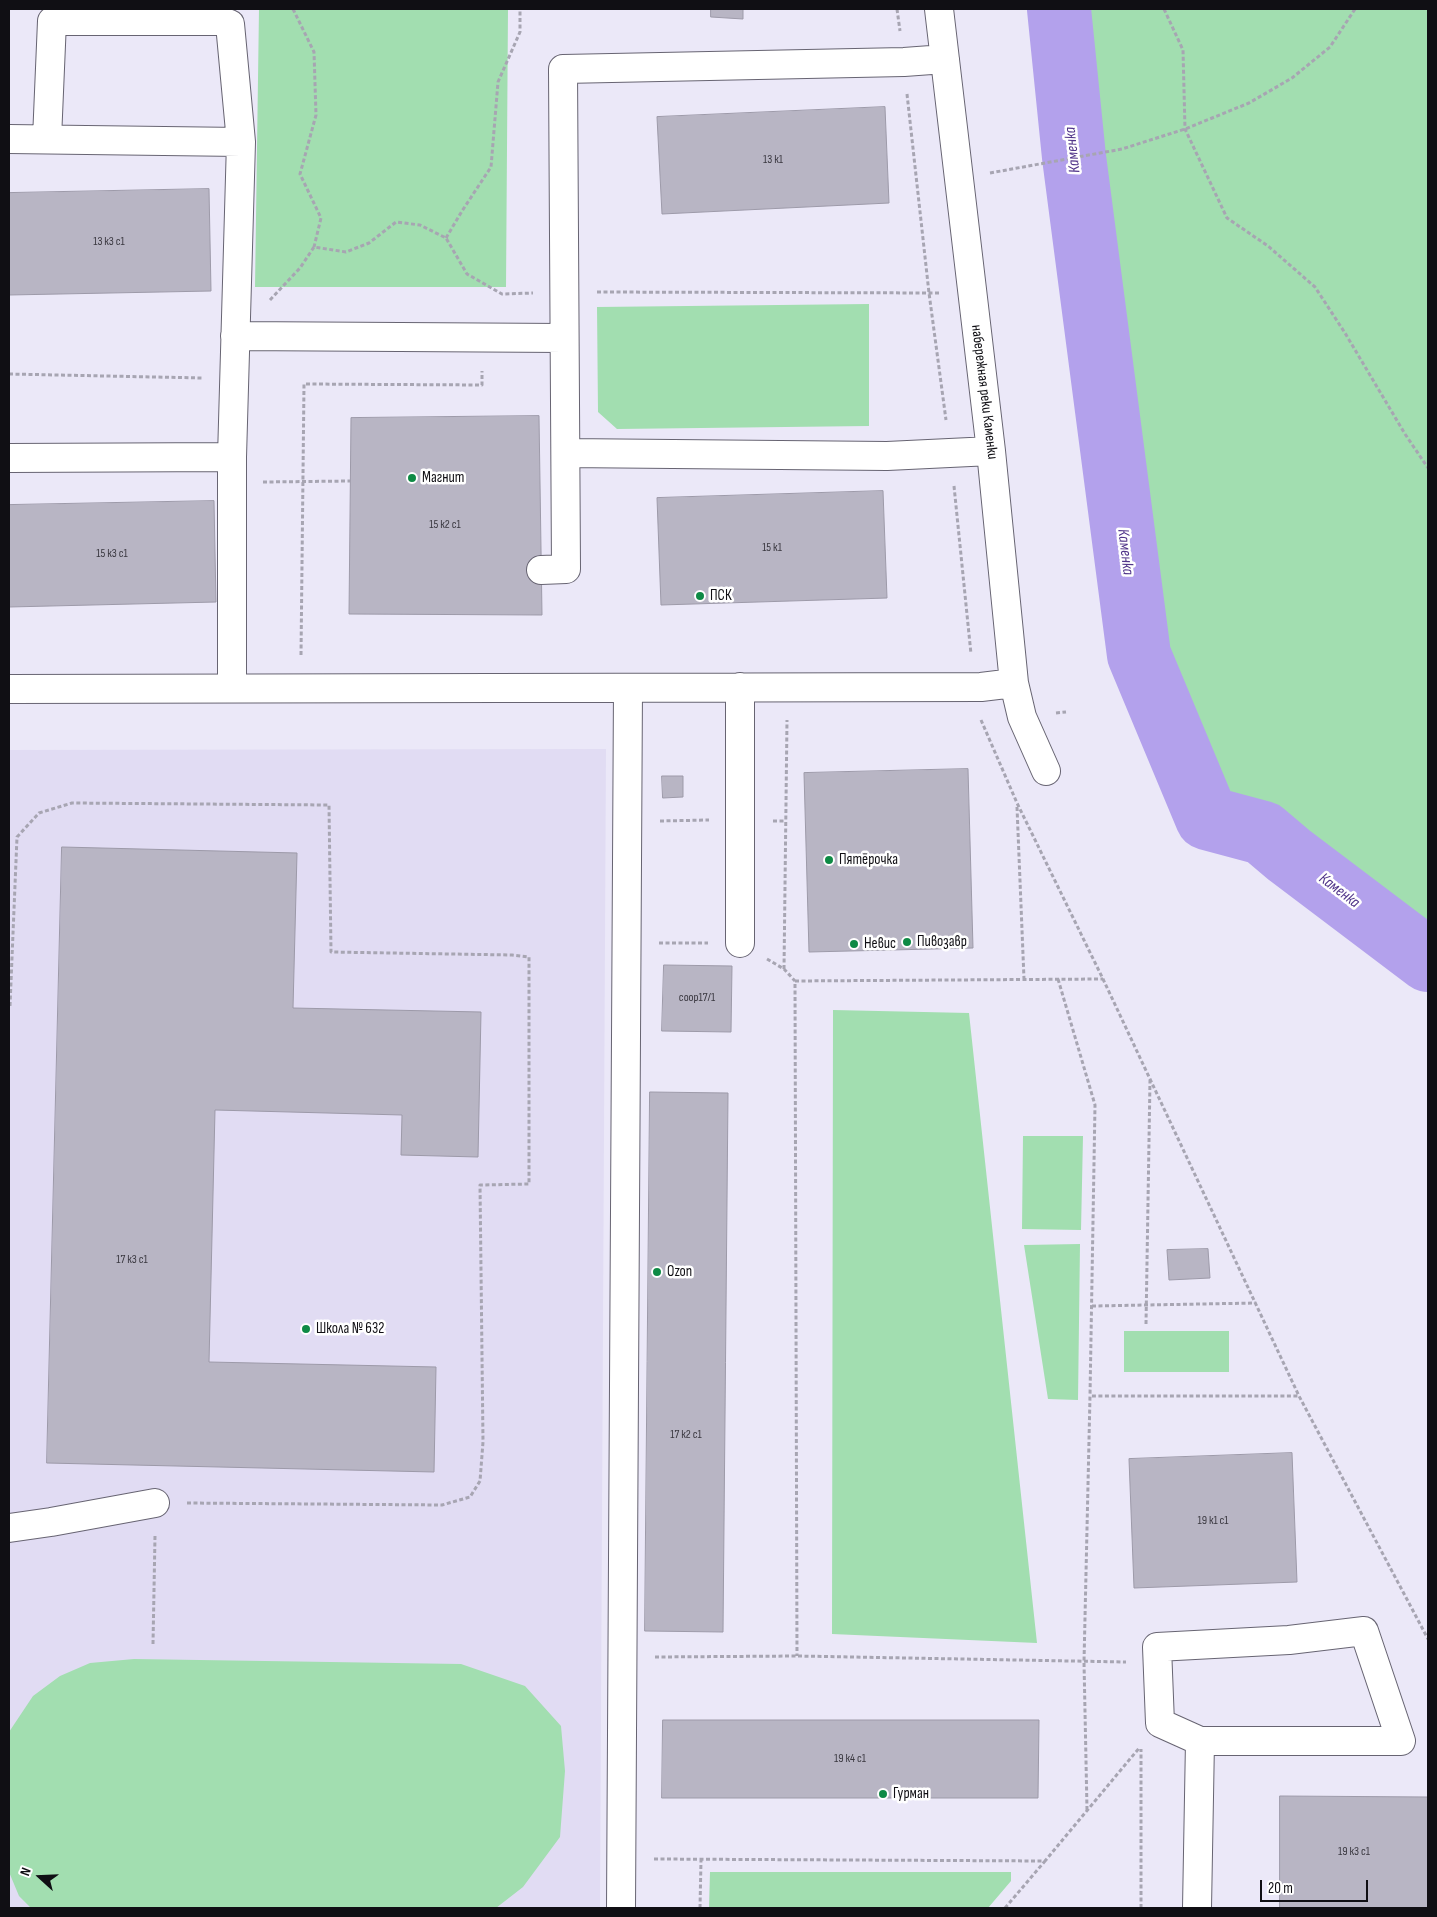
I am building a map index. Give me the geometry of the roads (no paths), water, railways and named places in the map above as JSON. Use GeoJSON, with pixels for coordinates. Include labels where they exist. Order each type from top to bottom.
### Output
{"type":"FeatureCollection","features":[{"type":"Feature","properties":{"kind":"street","name":"набережная реки Каменки"},"geometry":{"type":"LineString","coordinates":[[939,9],[991,451],[1014,683],[1022,717],[1046,771]]}},
{"type":"Feature","properties":{"kind":"street"},"geometry":{"type":"LineString","coordinates":[[47,140],[52,21],[222,21],[230,24],[241,142],[232,470],[232,688]]}},
{"type":"Feature","properties":{"kind":"street"},"geometry":{"type":"LineString","coordinates":[[541,570],[566,570],[563,69],[904,62],[945,59]]}},
{"type":"Feature","properties":{"kind":"street"},"geometry":{"type":"LineString","coordinates":[[9,139],[241,142]]}},
{"type":"Feature","properties":{"kind":"street"},"geometry":{"type":"LineString","coordinates":[[235,336],[564,338]]}},
{"type":"Feature","properties":{"kind":"street"},"geometry":{"type":"LineString","coordinates":[[566,452],[887,456],[991,451]]}},
{"type":"Feature","properties":{"kind":"street"},"geometry":{"type":"LineString","coordinates":[[9,458],[232,470]]}},
{"type":"Feature","properties":{"kind":"street"},"geometry":{"type":"LineString","coordinates":[[9,688],[981,687],[1014,683]]}},
{"type":"Feature","properties":{"kind":"street"},"geometry":{"type":"LineString","coordinates":[[740,687],[740,942]]}},
{"type":"Feature","properties":{"kind":"street"},"geometry":{"type":"LineString","coordinates":[[621,1908],[628,688]]}},
{"type":"Feature","properties":{"kind":"street"},"geometry":{"type":"LineString","coordinates":[[9,1528],[155,1503]]}},
{"type":"Feature","properties":{"kind":"street"},"geometry":{"type":"LineString","coordinates":[[1364,1631],[1401,1741],[1200,1741],[1160,1723],[1157,1647],[1289,1640],[1364,1631]]}},
{"type":"Feature","properties":{"kind":"street"},"geometry":{"type":"LineString","coordinates":[[1197,1908],[1200,1741]]}},
{"type":"Feature","properties":{"kind":"waterway","name":"Каменка"},"geometry":{"type":"LineString","coordinates":[[1059,9],[1074,157],[1139,655],[1207,818],[1263,833],[1289,855],[1428,960]]}},
{"type":"Feature","properties":{"kind":"place","name":"Магнит"},"geometry":{"type":"Point","coordinates":[412,478]}},
{"type":"Feature","properties":{"kind":"place","name":"ПСК"},"geometry":{"type":"Point","coordinates":[700,596]}},
{"type":"Feature","properties":{"kind":"place","name":"Пятёрочка"},"geometry":{"type":"Point","coordinates":[829,860]}},
{"type":"Feature","properties":{"kind":"place","name":"Пивозавр"},"geometry":{"type":"Point","coordinates":[907,942]}},
{"type":"Feature","properties":{"kind":"place","name":"Невис"},"geometry":{"type":"Point","coordinates":[854,944]}},
{"type":"Feature","properties":{"kind":"place","name":"Ozon"},"geometry":{"type":"Point","coordinates":[657,1272]}},
{"type":"Feature","properties":{"kind":"place","name":"Школа № 632"},"geometry":{"type":"Point","coordinates":[306,1329]}},
{"type":"Feature","properties":{"kind":"place","name":"Гурман"},"geometry":{"type":"Point","coordinates":[883,1794]}}]}
